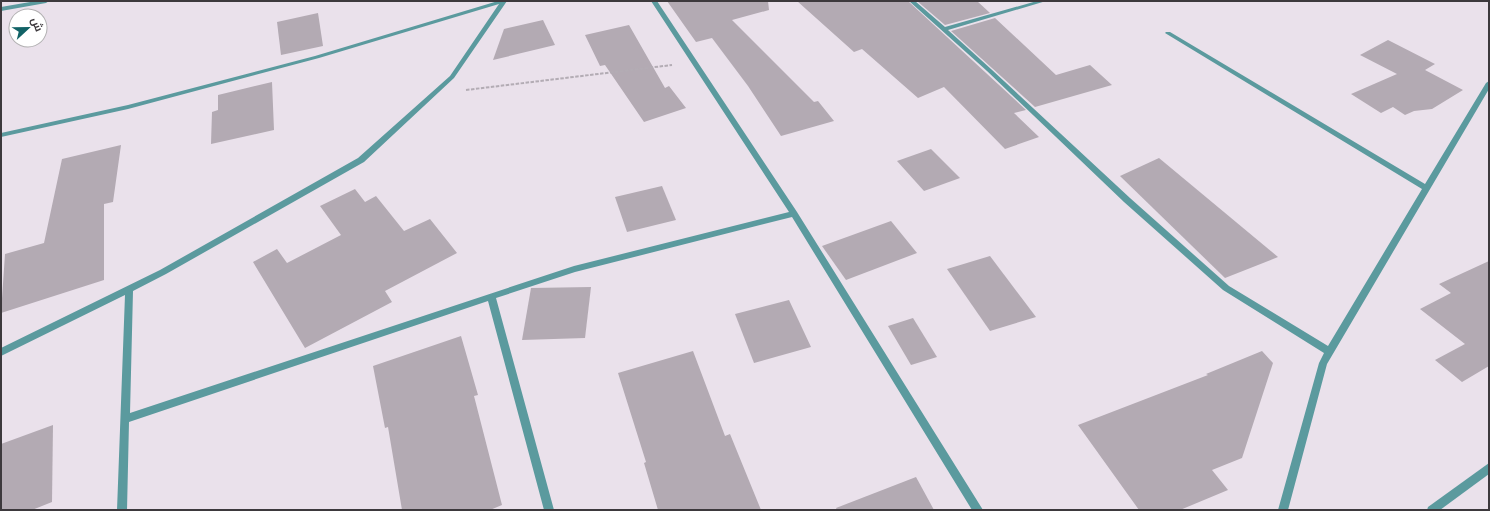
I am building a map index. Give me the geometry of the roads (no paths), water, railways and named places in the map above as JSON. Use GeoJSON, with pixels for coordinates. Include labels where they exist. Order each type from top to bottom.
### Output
{"type":"FeatureCollection","features":[{"type":"Feature","properties":{"kind":"street"},"geometry":{"type":"LineString","coordinates":[[1,9],[46,1]]}},
{"type":"Feature","properties":{"kind":"street"},"geometry":{"type":"LineString","coordinates":[[1,135],[128,107],[317,57],[504,1],[452,77],[362,160],[163,272],[1,352]]}},
{"type":"Feature","properties":{"kind":"street"},"geometry":{"type":"LineString","coordinates":[[654,1],[794,214],[978,510]]}},
{"type":"Feature","properties":{"kind":"street"},"geometry":{"type":"LineString","coordinates":[[912,1],[989,70],[1127,200],[1226,288],[1330,352]]}},
{"type":"Feature","properties":{"kind":"street"},"geometry":{"type":"LineString","coordinates":[[944,29],[1043,1]]}},
{"type":"Feature","properties":{"kind":"street"},"geometry":{"type":"LineString","coordinates":[[1168,33],[1426,188]]}},
{"type":"Feature","properties":{"kind":"street"},"geometry":{"type":"LineString","coordinates":[[1283,510],[1323,363],[1489,83]]}},
{"type":"Feature","properties":{"kind":"street"},"geometry":{"type":"LineString","coordinates":[[125,419],[574,268],[794,214]]}},
{"type":"Feature","properties":{"kind":"street"},"geometry":{"type":"LineString","coordinates":[[122,510],[129,288]]}},
{"type":"Feature","properties":{"kind":"street"},"geometry":{"type":"LineString","coordinates":[[491,296],[549,510]]}},
{"type":"Feature","properties":{"kind":"street"},"geometry":{"type":"LineString","coordinates":[[1432,510],[1489,468]]}}]}
